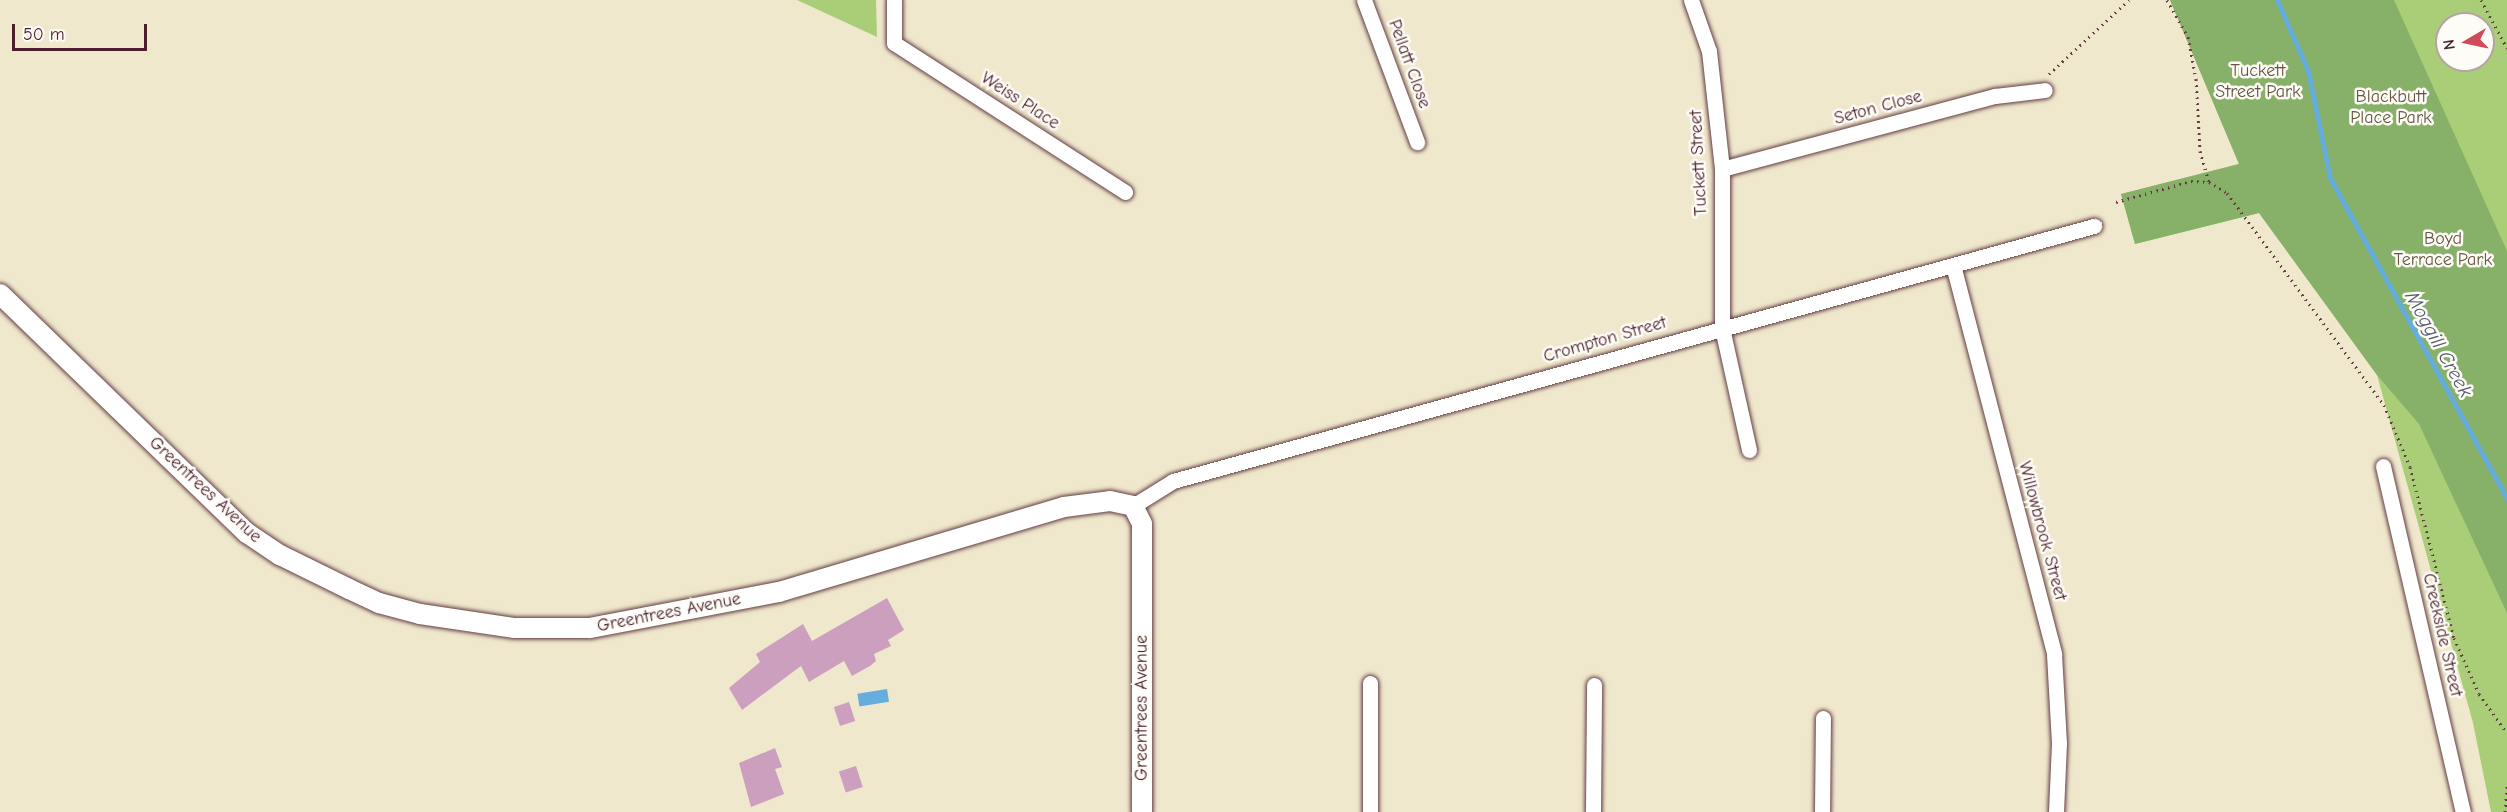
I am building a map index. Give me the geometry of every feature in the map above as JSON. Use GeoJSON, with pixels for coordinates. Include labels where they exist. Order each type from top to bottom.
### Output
{"type":"FeatureCollection","features":[{"type":"Feature","properties":{"kind":"street","name":"Weiss Place"},"geometry":{"type":"LineString","coordinates":[[894,0],[894,43],[1125,192]]}},
{"type":"Feature","properties":{"kind":"street","name":"Pellatt Close"},"geometry":{"type":"LineString","coordinates":[[1364,0],[1417,142]]}},
{"type":"Feature","properties":{"kind":"street","name":"Tuckett Street"},"geometry":{"type":"LineString","coordinates":[[1691,0],[1709,51],[1722,170],[1722,328],[1749,450]]}},
{"type":"Feature","properties":{"kind":"street","name":"Seton Close"},"geometry":{"type":"LineString","coordinates":[[1722,170],[1995,96],[2045,90]]}},
{"type":"Feature","properties":{"kind":"street","name":"Crompton Street"},"geometry":{"type":"LineString","coordinates":[[1133,506],[1173,481],[2094,226]]}},
{"type":"Feature","properties":{"kind":"street","name":"Willowbrook Street"},"geometry":{"type":"LineString","coordinates":[[1953,265],[2054,654],[2059,744],[2056,812]]}},
{"type":"Feature","properties":{"kind":"street","name":"Greentrees Avenue"},"geometry":{"type":"LineString","coordinates":[[0,294],[246,533],[280,555],[369,598],[420,614],[515,628],[590,628],[779,592],[1064,507],[1110,501],[1133,506],[1142,524],[1142,812]]}},
{"type":"Feature","properties":{"kind":"street","name":"Creekside Street"},"geometry":{"type":"LineString","coordinates":[[2383,466],[2463,812]]}},
{"type":"Feature","properties":{"kind":"street"},"geometry":{"type":"LineString","coordinates":[[1370,683],[1370,812]]}},
{"type":"Feature","properties":{"kind":"street"},"geometry":{"type":"LineString","coordinates":[[1593,812],[1594,685]]}},
{"type":"Feature","properties":{"kind":"street"},"geometry":{"type":"LineString","coordinates":[[1822,812],[1823,718]]}},
{"type":"Feature","properties":{"kind":"path"},"geometry":{"type":"LineString","coordinates":[[2045,90],[2050,72],[2129,0]]}},
{"type":"Feature","properties":{"kind":"path"},"geometry":{"type":"LineString","coordinates":[[2167,0],[2188,37],[2196,79],[2200,151],[2209,182]]}},
{"type":"Feature","properties":{"kind":"path"},"geometry":{"type":"LineString","coordinates":[[2481,0],[2507,48]]}},
{"type":"Feature","properties":{"kind":"path"},"geometry":{"type":"LineString","coordinates":[[2116,202],[2191,181],[2209,182],[2227,193],[2384,405],[2410,467],[2454,638],[2479,694],[2507,733]]}},
{"type":"Feature","properties":{"kind":"path"},"geometry":{"type":"LineString","coordinates":[[2505,812],[2507,785]]}},
{"type":"Feature","properties":{"kind":"green space"},"geometry":{"type":"Polygon","coordinates":[[[797,0],[876,0],[877,37],[797,0]]]}},
{"type":"Feature","properties":{"kind":"green space"},"geometry":{"type":"Polygon","coordinates":[[[2170,0],[2507,0],[2507,812],[2491,812],[2473,723],[2377,375],[2259,213],[2135,244],[2121,194],[2239,164],[2170,0]]]}},
{"type":"Feature","properties":{"kind":"green space"},"geometry":{"type":"Polygon","coordinates":[[[2170,0],[2394,0],[2507,251],[2507,613],[2419,424],[2377,375],[2259,213],[2135,244],[2121,194],[2239,164],[2170,0]]]}},
{"type":"Feature","properties":{"kind":"water"},"geometry":{"type":"Polygon","coordinates":[[[887,689],[889,702],[859,707],[857,694],[887,689]]]}},
{"type":"Feature","properties":{"kind":"building"},"geometry":{"type":"Polygon","coordinates":[[[887,598],[904,630],[888,640],[891,646],[874,654],[876,661],[870,666],[852,676],[844,661],[809,682],[801,666],[742,710],[729,688],[760,662],[756,654],[803,624],[812,641],[887,598]]]}},
{"type":"Feature","properties":{"kind":"building"},"geometry":{"type":"Polygon","coordinates":[[[849,702],[855,721],[840,726],[834,707],[849,702]]]}},
{"type":"Feature","properties":{"kind":"building"},"geometry":{"type":"Polygon","coordinates":[[[775,748],[782,767],[775,769],[784,794],[751,807],[739,763],[775,748]]]}},
{"type":"Feature","properties":{"kind":"building"},"geometry":{"type":"Polygon","coordinates":[[[856,766],[863,787],[846,792],[839,772],[856,766]]]}},
{"type":"Feature","properties":{"kind":"waterway","name":"Moggill Creek"},"geometry":{"type":"LineString","coordinates":[[2277,0],[2308,71],[2330,178],[2507,499]]}},
{"type":"Feature","properties":{"kind":"park label","name":"Tuckett Street Park"},"geometry":{"type":"Point","coordinates":[2258,82]}},
{"type":"Feature","properties":{"kind":"park label","name":"Blackbutt Place Park"},"geometry":{"type":"Point","coordinates":[2391,108]}},
{"type":"Feature","properties":{"kind":"park label","name":"Boyd Terrace Park"},"geometry":{"type":"Point","coordinates":[2443,250]}}]}
